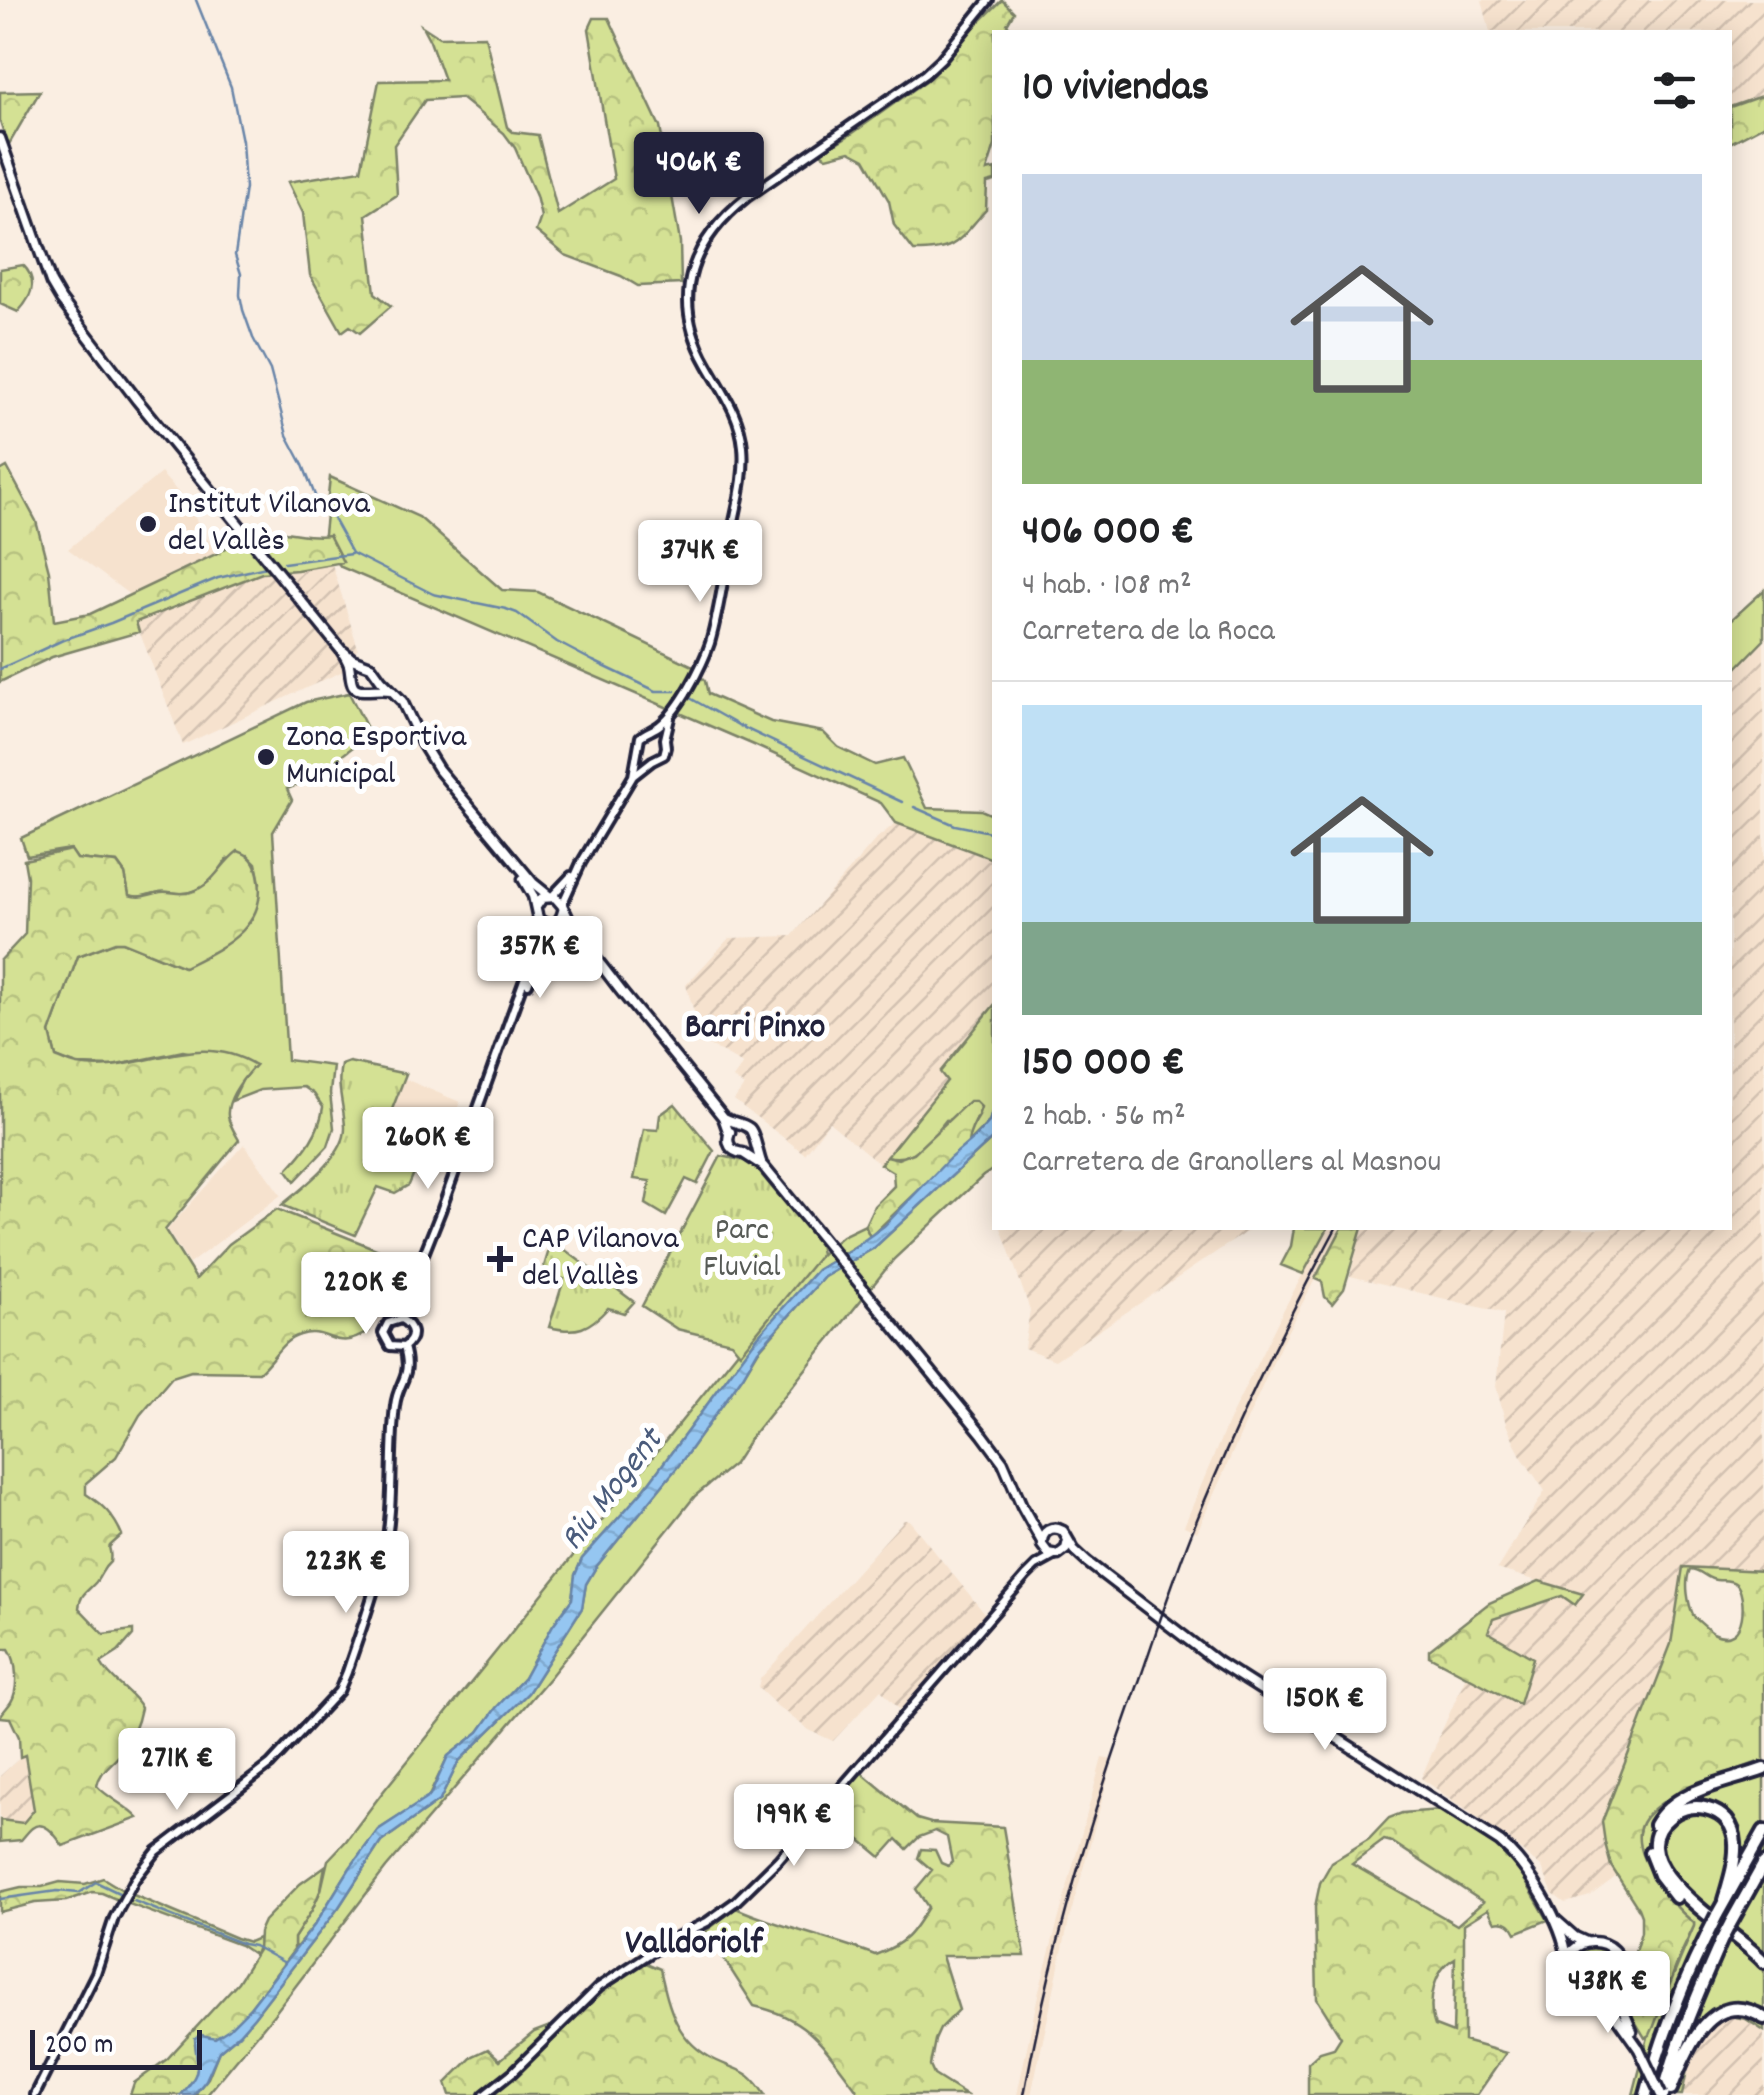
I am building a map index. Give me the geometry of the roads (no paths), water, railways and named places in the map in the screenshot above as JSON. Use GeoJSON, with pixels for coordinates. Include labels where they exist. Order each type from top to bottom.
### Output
{"type":"FeatureCollection","features":[{"type":"Feature","properties":{"kind":"highway"},"geometry":{"type":"LineString","coordinates":[[1764,1768],[1700,1790],[1673,1804],[1654,1826],[1650,1848],[1659,1874],[1679,1901],[1744,1949],[1764,1972]]}},
{"type":"Feature","properties":{"kind":"highway"},"geometry":{"type":"LineString","coordinates":[[1724,1900],[1736,1851],[1730,1826],[1718,1814],[1704,1808],[1676,1812],[1663,1823],[1657,1838],[1663,1866],[1686,1898],[1747,1944],[1764,1962]]}},
{"type":"Feature","properties":{"kind":"highway"},"geometry":{"type":"LineString","coordinates":[[1646,2095],[1681,1991],[1724,1900],[1764,1831]]}},
{"type":"Feature","properties":{"kind":"highway"},"geometry":{"type":"LineString","coordinates":[[1664,2095],[1690,2012],[1730,1924],[1764,1863]]}},
{"type":"Feature","properties":{"kind":"highway"},"geometry":{"type":"LineString","coordinates":[[1664,2095],[1685,2053],[1715,2016],[1738,2009],[1764,2018]]}},
{"type":"Feature","properties":{"kind":"main road"},"geometry":{"type":"LineString","coordinates":[[0,138],[61,300],[137,400],[341,650],[372,666],[402,701],[438,768],[537,888],[560,900],[579,941]]}},
{"type":"Feature","properties":{"kind":"main road"},"geometry":{"type":"LineString","coordinates":[[341,650],[355,688],[391,690]]}},
{"type":"Feature","properties":{"kind":"main road"},"geometry":{"type":"LineString","coordinates":[[350,673],[361,663]]}},
{"type":"Feature","properties":{"kind":"main road"},"geometry":{"type":"LineString","coordinates":[[370,689],[377,675]]}},
{"type":"Feature","properties":{"kind":"main road"},"geometry":{"type":"LineString","coordinates":[[514,862],[533,896],[538,919],[565,928],[579,941],[723,1117],[729,1134]]}},
{"type":"Feature","properties":{"kind":"main road"},"geometry":{"type":"LineString","coordinates":[[536,907],[542,898],[550,896]]}},
{"type":"Feature","properties":{"kind":"main road"},"geometry":{"type":"LineString","coordinates":[[554,924],[563,908]]}},
{"type":"Feature","properties":{"kind":"main road"},"geometry":{"type":"LineString","coordinates":[[723,1117],[752,1130],[763,1166],[1003,1462],[1048,1554],[1087,1562]]}},
{"type":"Feature","properties":{"kind":"main road"},"geometry":{"type":"LineString","coordinates":[[739,1126],[729,1134],[731,1148],[763,1166]]}},
{"type":"Feature","properties":{"kind":"main road"},"geometry":{"type":"LineString","coordinates":[[742,1153],[754,1145]]}},
{"type":"Feature","properties":{"kind":"main road"},"geometry":{"type":"LineString","coordinates":[[1030,1520],[1041,1527],[1063,1531],[1087,1562],[1216,1661],[1500,1842],[1523,1866],[1554,1918],[1565,1946],[1564,1977],[1571,1990],[1584,1999],[1594,2000],[1607,1997],[1618,1987]]}},
{"type":"Feature","properties":{"kind":"main road"},"geometry":{"type":"LineString","coordinates":[[1041,1542],[1044,1533],[1051,1529]]}},
{"type":"Feature","properties":{"kind":"main road"},"geometry":{"type":"LineString","coordinates":[[1058,1555],[1068,1540]]}},
{"type":"Feature","properties":{"kind":"main road"},"geometry":{"type":"LineString","coordinates":[[1554,1918],[1575,1937],[1616,1952],[1622,1973],[1618,1987],[1623,2010],[1664,2095]]}},
{"type":"Feature","properties":{"kind":"main road"},"geometry":{"type":"LineString","coordinates":[[1567,1959],[1574,1949],[1588,1942]]}},
{"type":"Feature","properties":{"kind":"main road"},"geometry":{"type":"LineString","coordinates":[[1594,2000],[1612,2011],[1639,2049]]}},
{"type":"Feature","properties":{"kind":"street"},"geometry":{"type":"LineString","coordinates":[[550,896],[564,886],[581,863],[633,776],[664,754],[672,712],[710,643],[743,469],[742,434],[689,322],[690,282],[698,254],[710,232],[739,203],[932,68],[988,0]]}},
{"type":"Feature","properties":{"kind":"street"},"geometry":{"type":"LineString","coordinates":[[633,776],[640,737],[672,712]]}},
{"type":"Feature","properties":{"kind":"street"},"geometry":{"type":"LineString","coordinates":[[651,731],[664,738]]}},
{"type":"Feature","properties":{"kind":"street"},"geometry":{"type":"LineString","coordinates":[[637,750],[652,761]]}},
{"type":"Feature","properties":{"kind":"street"},"geometry":{"type":"LineString","coordinates":[[563,908],[581,863]]}},
{"type":"Feature","properties":{"kind":"street"},"geometry":{"type":"LineString","coordinates":[[497,1059],[539,938],[538,919]]}},
{"type":"Feature","properties":{"kind":"street"},"geometry":{"type":"LineString","coordinates":[[401,1319],[497,1059],[546,935],[554,924]]}},
{"type":"Feature","properties":{"kind":"street"},"geometry":{"type":"LineString","coordinates":[[401,1319],[408,1322],[411,1340],[404,1347],[390,1346],[384,1333],[388,1323],[401,1319]]}},
{"type":"Feature","properties":{"kind":"street"},"geometry":{"type":"LineString","coordinates":[[35,2095],[96,1973],[114,1918],[135,1879],[151,1859],[270,1766],[339,1691],[384,1553],[395,1400],[408,1362],[404,1347]]}},
{"type":"Feature","properties":{"kind":"street"},"geometry":{"type":"LineString","coordinates":[[1036,1566],[1041,1542]]}},
{"type":"Feature","properties":{"kind":"street"},"geometry":{"type":"LineString","coordinates":[[484,2095],[513,2072],[599,1987],[735,1902],[778,1860],[1036,1566],[1058,1555]]}},
{"type":"Feature","properties":{"kind":"water"},"geometry":{"type":"Polygon","coordinates":[[[992,1112],[992,1139],[874,1248],[824,1277],[758,1350],[679,1465],[596,1567],[586,1584],[582,1608],[528,1693],[459,1761],[440,1800],[381,1842],[339,1907],[254,2017],[219,2051],[206,2080],[194,2095],[181,2095],[196,2074],[195,2038],[215,2038],[250,2008],[316,1923],[378,1830],[430,1796],[448,1756],[479,1732],[524,1678],[572,1599],[582,1559],[645,1488],[758,1336],[817,1270],[884,1226],[989,1122],[992,1112]]]}},
{"type":"Feature","properties":{"kind":"waterway"},"geometry":{"type":"LineString","coordinates":[[196,0],[231,87],[242,141],[245,188],[235,255],[241,274],[243,310],[270,370],[287,435],[316,498],[327,508],[352,553],[433,594],[517,613],[557,642],[593,661],[656,691],[675,691]]}},
{"type":"Feature","properties":{"kind":"waterway"},"geometry":{"type":"LineString","coordinates":[[284,563],[351,554]]}},
{"type":"Feature","properties":{"kind":"waterway"},"geometry":{"type":"LineString","coordinates":[[0,669],[218,578],[266,567]]}},
{"type":"Feature","properties":{"kind":"waterway"},"geometry":{"type":"LineString","coordinates":[[690,698],[738,725],[902,802]]}},
{"type":"Feature","properties":{"kind":"waterway"},"geometry":{"type":"LineString","coordinates":[[914,807],[955,825],[992,832]]}},
{"type":"Feature","properties":{"kind":"waterway"},"geometry":{"type":"LineString","coordinates":[[0,1899],[57,1891],[79,1893],[96,1882],[121,1894]]}},
{"type":"Feature","properties":{"kind":"waterway"},"geometry":{"type":"LineString","coordinates":[[134,1901],[254,1946],[285,1963]]}},
{"type":"Feature","properties":{"kind":"railway"},"geometry":{"type":"LineString","coordinates":[[1024,2095],[1073,1884],[1188,1541],[1245,1410],[1335,1230]]}},
{"type":"Feature","properties":{"kind":"place","name":"Institut Vilanova del Vallès"},"geometry":{"type":"Point","coordinates":[148,524]}},
{"type":"Feature","properties":{"kind":"place","name":"Zona Esportiva Municipal"},"geometry":{"type":"Point","coordinates":[266,757]}},
{"type":"Feature","properties":{"kind":"place","name":"CAP Vilanova del Vallès"},"geometry":{"type":"Point","coordinates":[500,1259]}},
{"type":"Feature","properties":{"kind":"district","name":"Barri Pinxo"},"geometry":{"type":"Point","coordinates":[755,1029]}},
{"type":"Feature","properties":{"kind":"district","name":"Valldoriolf"},"geometry":{"type":"Point","coordinates":[694,1945]}},
{"type":"Feature","properties":{"kind":"park label","name":"Parc Fluvial"},"geometry":{"type":"Point","coordinates":[742,1250]}},
{"type":"Feature","properties":{"kind":"water label","name":"Riu Mogent"},"geometry":{"type":"Point","coordinates":[613,1491]}}]}
